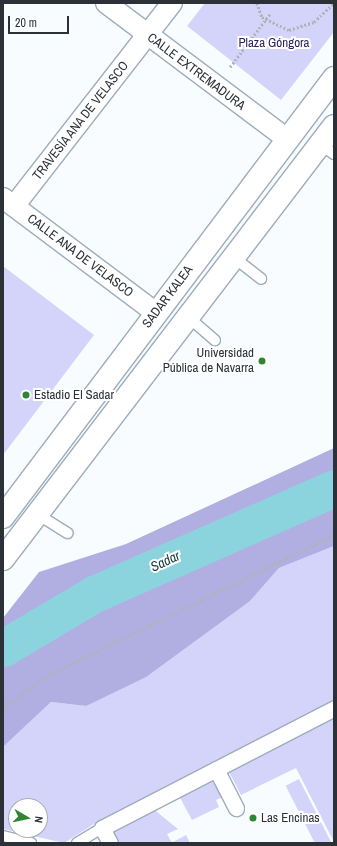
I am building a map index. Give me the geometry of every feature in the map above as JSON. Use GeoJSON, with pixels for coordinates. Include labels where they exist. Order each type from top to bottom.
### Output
{"type":"FeatureCollection","features":[{"type":"Feature","properties":{"kind":"street","name":"CALLE EXTREMADURA"},"geometry":{"type":"LineString","coordinates":[[106,3],[287,139]]}},
{"type":"Feature","properties":{"kind":"street"},"geometry":{"type":"LineString","coordinates":[[147,35],[172,3]]}},
{"type":"Feature","properties":{"kind":"street","name":"TRAVESÍA ANA DE VELASCO"},"geometry":{"type":"LineString","coordinates":[[8,202],[147,35]]}},
{"type":"Feature","properties":{"kind":"street","name":"SADAR KALEA"},"geometry":{"type":"LineString","coordinates":[[3,517],[334,78]]}},
{"type":"Feature","properties":{"kind":"street","name":"SADAR KALEA"},"geometry":{"type":"LineString","coordinates":[[3,559],[232,256],[327,149],[334,126]]}},
{"type":"Feature","properties":{"kind":"street","name":"CALLE ANA DE VELASCO"},"geometry":{"type":"LineString","coordinates":[[8,202],[156,313]]}},
{"type":"Feature","properties":{"kind":"street"},"geometry":{"type":"LineString","coordinates":[[110,843],[102,828],[334,708]]}},
{"type":"Feature","properties":{"kind":"street"},"geometry":{"type":"LineString","coordinates":[[216,769],[236,808]]}},
{"type":"Feature","properties":{"kind":"lane"},"geometry":{"type":"LineString","coordinates":[[232,256],[262,279]]}},
{"type":"Feature","properties":{"kind":"lane"},"geometry":{"type":"LineString","coordinates":[[187,316],[215,340]]}},
{"type":"Feature","properties":{"kind":"lane"},"geometry":{"type":"LineString","coordinates":[[37,514],[67,533]]}},
{"type":"Feature","properties":{"kind":"lane"},"geometry":{"type":"LineString","coordinates":[[77,843],[102,828]]}},
{"type":"Feature","properties":{"kind":"lane"},"geometry":{"type":"LineString","coordinates":[[3,836],[31,843]]}},
{"type":"Feature","properties":{"kind":"path"},"geometry":{"type":"LineString","coordinates":[[257,3],[257,11],[266,21],[289,30],[304,28],[333,4]]}},
{"type":"Feature","properties":{"kind":"path"},"geometry":{"type":"LineString","coordinates":[[230,67],[270,14]]}},
{"type":"Feature","properties":{"kind":"path"},"geometry":{"type":"LineString","coordinates":[[3,707],[49,675],[334,535]]}},
{"type":"Feature","properties":{"kind":"green space","name":"Plaza Góngora"},"geometry":{"type":"Polygon","coordinates":[[[205,3],[334,3],[334,32],[281,100],[187,26],[205,3]]]}},
{"type":"Feature","properties":{"kind":"green space","name":"Estadio El Sadar"},"geometry":{"type":"Polygon","coordinates":[[[3,266],[94,335],[3,455],[3,266]]]}},
{"type":"Feature","properties":{"kind":"green space"},"geometry":{"type":"Polygon","coordinates":[[[334,546],[334,701],[94,824],[64,843],[42,838],[48,838],[48,798],[8,798],[8,830],[3,829],[3,747],[51,702],[86,706],[250,601],[279,568],[334,546]]]}},
{"type":"Feature","properties":{"kind":"green space"},"geometry":{"type":"Polygon","coordinates":[[[334,716],[334,842],[296,768],[241,795],[228,770],[334,716]]]}},
{"type":"Feature","properties":{"kind":"green space"},"geometry":{"type":"Polygon","coordinates":[[[213,777],[223,797],[216,800],[219,807],[192,820],[178,794],[213,777]]]}},
{"type":"Feature","properties":{"kind":"green space"},"geometry":{"type":"Polygon","coordinates":[[[299,779],[332,843],[315,843],[286,786],[299,779]]]}},
{"type":"Feature","properties":{"kind":"green space"},"geometry":{"type":"Polygon","coordinates":[[[152,808],[178,829],[167,834],[172,843],[118,843],[111,830],[152,808]]]}},
{"type":"Feature","properties":{"kind":"green space"},"geometry":{"type":"Polygon","coordinates":[[[186,835],[190,843],[173,842],[186,835]]]}},
{"type":"Feature","properties":{"kind":"shaded area"},"geometry":{"type":"Polygon","coordinates":[[[334,448],[334,546],[279,568],[250,601],[146,677],[86,706],[51,702],[3,747],[3,618],[39,572],[126,544],[334,448]]]}},
{"type":"Feature","properties":{"kind":"waterway","name":"Sadar"},"geometry":{"type":"LineString","coordinates":[[3,648],[94,594],[334,488]]}},
{"type":"Feature","properties":{"kind":"place","name":"Universidad Pública de Navarra"},"geometry":{"type":"Point","coordinates":[262,361]}},
{"type":"Feature","properties":{"kind":"place","name":"Estadio El Sadar"},"geometry":{"type":"Point","coordinates":[26,395]}},
{"type":"Feature","properties":{"kind":"place","name":"Las Encinas"},"geometry":{"type":"Point","coordinates":[253,818]}}]}
